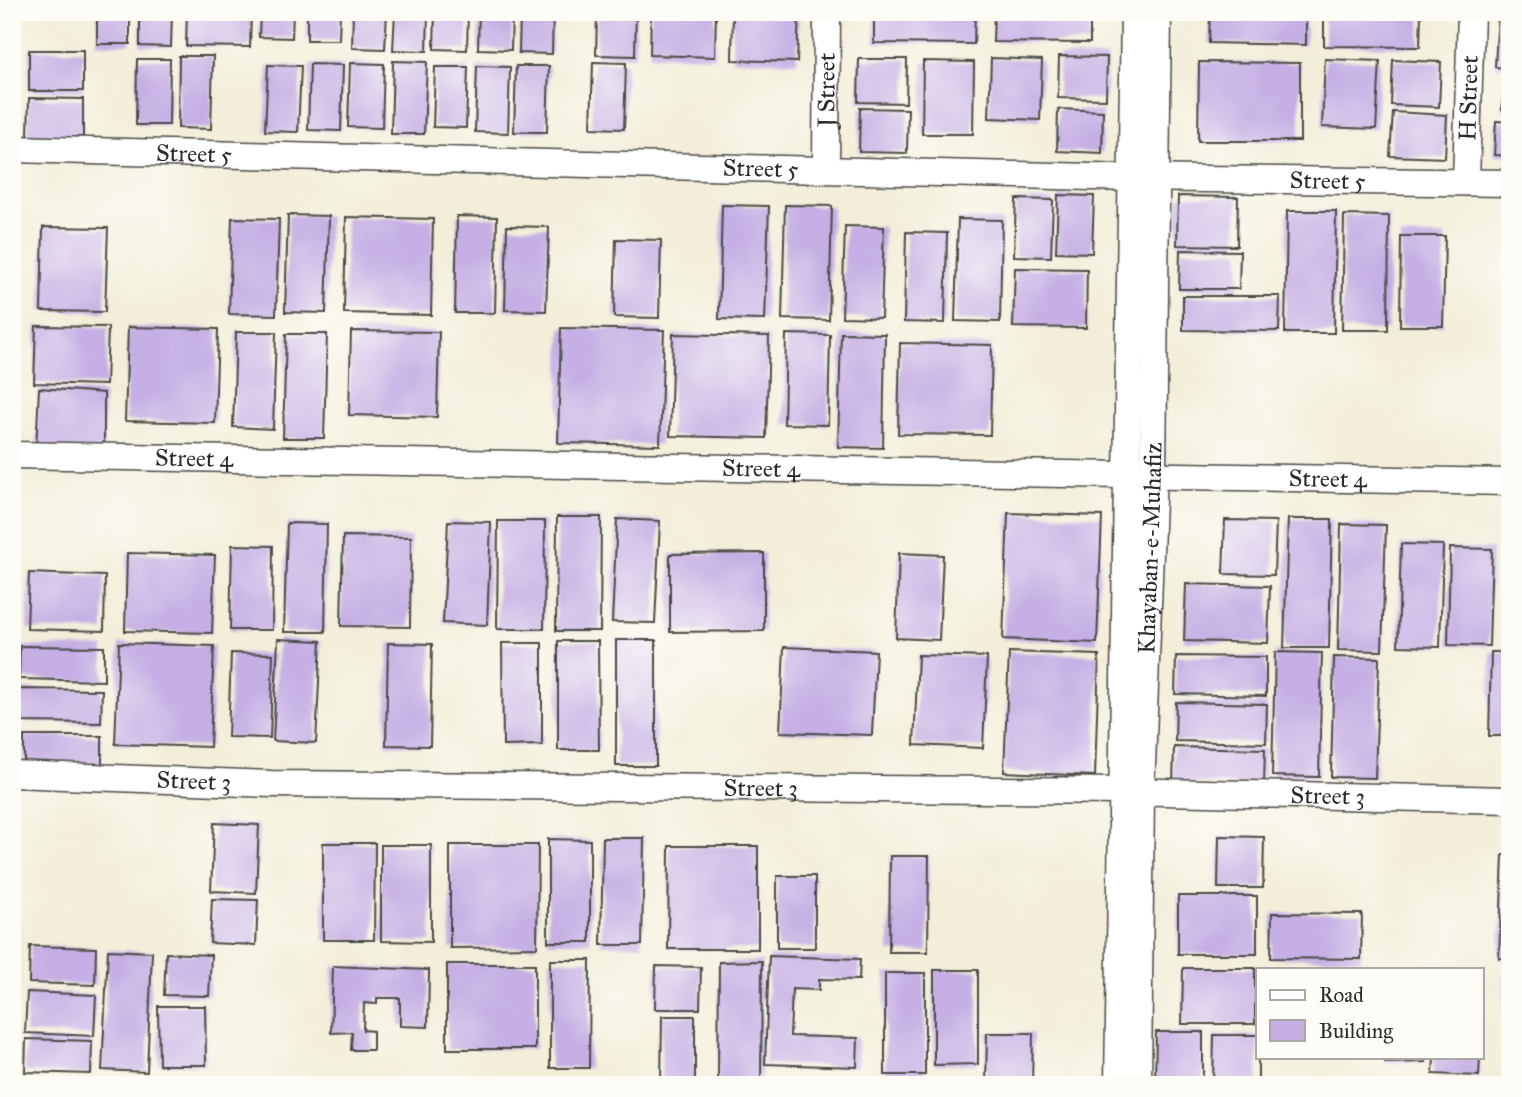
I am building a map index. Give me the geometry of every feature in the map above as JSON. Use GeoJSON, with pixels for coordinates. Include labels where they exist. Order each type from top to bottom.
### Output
{"type":"FeatureCollection","features":[{"type":"Feature","properties":{"kind":"street","name":"J Street"},"geometry":{"type":"LineString","coordinates":[[826,169],[827,12]]}},
{"type":"Feature","properties":{"kind":"street","name":"Khayaban-e-Muhafiz"},"geometry":{"type":"LineString","coordinates":[[1118,1085],[1141,474],[1142,178],[1134,12]]}},
{"type":"Feature","properties":{"kind":"street","name":"Khayaban-e-Muhafiz"},"geometry":{"type":"LineString","coordinates":[[1142,178],[1158,12]]}},
{"type":"Feature","properties":{"kind":"street","name":"H Street"},"geometry":{"type":"LineString","coordinates":[[1466,182],[1471,12]]}},
{"type":"Feature","properties":{"kind":"street","name":"Street 5"},"geometry":{"type":"LineString","coordinates":[[12,149],[1142,178],[1510,183]]}},
{"type":"Feature","properties":{"kind":"street","name":"Street 4"},"geometry":{"type":"LineString","coordinates":[[12,455],[1510,482]]}},
{"type":"Feature","properties":{"kind":"street","name":"Street 3"},"geometry":{"type":"LineString","coordinates":[[12,774],[271,784],[1131,792],[1510,800]]}},
{"type":"Feature","properties":{"kind":"street","name":"Khayaban-e-Muhafiz"},"geometry":{"type":"LineString","coordinates":[[1131,792],[1138,1085]]}},
{"type":"Feature","properties":{"kind":"building"},"geometry":{"type":"Polygon","coordinates":[[[97,12],[130,12],[130,44],[97,44],[97,12]]]}},
{"type":"Feature","properties":{"kind":"building"},"geometry":{"type":"Polygon","coordinates":[[[140,12],[172,12],[171,47],[140,46],[140,12]]]}},
{"type":"Feature","properties":{"kind":"building"},"geometry":{"type":"Polygon","coordinates":[[[187,12],[251,12],[250,47],[186,46],[187,12]]]}},
{"type":"Feature","properties":{"kind":"building"},"geometry":{"type":"Polygon","coordinates":[[[260,12],[293,12],[292,38],[259,37],[260,12]]]}},
{"type":"Feature","properties":{"kind":"building"},"geometry":{"type":"Polygon","coordinates":[[[307,12],[340,12],[339,40],[307,40],[307,12]]]}},
{"type":"Feature","properties":{"kind":"building"},"geometry":{"type":"Polygon","coordinates":[[[353,12],[387,12],[385,49],[352,48],[353,12]]]}},
{"type":"Feature","properties":{"kind":"building"},"geometry":{"type":"Polygon","coordinates":[[[395,12],[428,12],[427,51],[393,50],[395,12]]]}},
{"type":"Feature","properties":{"kind":"building"},"geometry":{"type":"Polygon","coordinates":[[[435,12],[468,12],[467,50],[434,49],[435,12]]]}},
{"type":"Feature","properties":{"kind":"building"},"geometry":{"type":"Polygon","coordinates":[[[479,12],[512,12],[511,50],[478,49],[479,12]]]}},
{"type":"Feature","properties":{"kind":"building"},"geometry":{"type":"Polygon","coordinates":[[[520,12],[553,12],[552,54],[519,53],[520,12]]]}},
{"type":"Feature","properties":{"kind":"building"},"geometry":{"type":"Polygon","coordinates":[[[597,12],[636,12],[635,56],[596,55],[597,12]]]}},
{"type":"Feature","properties":{"kind":"building"},"geometry":{"type":"Polygon","coordinates":[[[651,12],[716,12],[715,57],[650,55],[651,12]]]}},
{"type":"Feature","properties":{"kind":"building"},"geometry":{"type":"Polygon","coordinates":[[[733,12],[799,12],[797,62],[732,60],[733,12]]]}},
{"type":"Feature","properties":{"kind":"building"},"geometry":{"type":"Polygon","coordinates":[[[874,12],[975,12],[974,44],[874,43],[874,12]]]}},
{"type":"Feature","properties":{"kind":"building"},"geometry":{"type":"Polygon","coordinates":[[[994,12],[1090,12],[1090,43],[993,42],[994,12]]]}},
{"type":"Feature","properties":{"kind":"building"},"geometry":{"type":"Polygon","coordinates":[[[1210,12],[1306,12],[1306,45],[1209,43],[1210,12]]]}},
{"type":"Feature","properties":{"kind":"building"},"geometry":{"type":"Polygon","coordinates":[[[1324,12],[1421,12],[1420,47],[1324,46],[1324,12]]]}},
{"type":"Feature","properties":{"kind":"building"},"geometry":{"type":"Polygon","coordinates":[[[1498,12],[1510,12],[1510,68],[1495,67],[1498,12]]]}},
{"type":"Feature","properties":{"kind":"building"},"geometry":{"type":"Polygon","coordinates":[[[29,50],[83,50],[83,91],[29,91],[29,50]]]}},
{"type":"Feature","properties":{"kind":"building"},"geometry":{"type":"Polygon","coordinates":[[[179,56],[213,56],[211,129],[178,128],[179,56]]]}},
{"type":"Feature","properties":{"kind":"building"},"geometry":{"type":"Polygon","coordinates":[[[1059,56],[1107,57],[1106,99],[1058,98],[1059,56]]]}},
{"type":"Feature","properties":{"kind":"building"},"geometry":{"type":"Polygon","coordinates":[[[991,58],[1042,60],[1040,120],[989,118],[991,58]]]}},
{"type":"Feature","properties":{"kind":"building"},"geometry":{"type":"Polygon","coordinates":[[[137,59],[170,59],[169,125],[136,125],[137,59]]]}},
{"type":"Feature","properties":{"kind":"building"},"geometry":{"type":"Polygon","coordinates":[[[859,59],[907,59],[906,103],[858,102],[859,59]]]}},
{"type":"Feature","properties":{"kind":"building"},"geometry":{"type":"Polygon","coordinates":[[[1325,59],[1380,61],[1376,129],[1322,127],[1325,59]]]}},
{"type":"Feature","properties":{"kind":"building"},"geometry":{"type":"Polygon","coordinates":[[[1393,60],[1441,62],[1439,107],[1391,105],[1393,60]]]}},
{"type":"Feature","properties":{"kind":"building"},"geometry":{"type":"Polygon","coordinates":[[[393,61],[427,62],[424,134],[391,134],[393,61]]]}},
{"type":"Feature","properties":{"kind":"building"},"geometry":{"type":"Polygon","coordinates":[[[923,61],[974,62],[973,134],[922,134],[923,61]]]}},
{"type":"Feature","properties":{"kind":"building"},"geometry":{"type":"Polygon","coordinates":[[[593,62],[626,63],[624,129],[591,128],[593,62]]]}},
{"type":"Feature","properties":{"kind":"building"},"geometry":{"type":"Polygon","coordinates":[[[1199,62],[1300,63],[1300,141],[1198,141],[1199,62]]]}},
{"type":"Feature","properties":{"kind":"building"},"geometry":{"type":"Polygon","coordinates":[[[350,63],[384,64],[382,128],[348,127],[350,63]]]}},
{"type":"Feature","properties":{"kind":"building"},"geometry":{"type":"Polygon","coordinates":[[[310,64],[343,65],[341,131],[308,130],[310,64]]]}},
{"type":"Feature","properties":{"kind":"building"},"geometry":{"type":"Polygon","coordinates":[[[268,65],[301,66],[298,132],[265,131],[268,65]]]}},
{"type":"Feature","properties":{"kind":"building"},"geometry":{"type":"Polygon","coordinates":[[[477,66],[510,67],[508,133],[475,132],[477,66]]]}},
{"type":"Feature","properties":{"kind":"building"},"geometry":{"type":"Polygon","coordinates":[[[516,66],[549,66],[547,132],[514,132],[516,66]]]}},
{"type":"Feature","properties":{"kind":"building"},"geometry":{"type":"Polygon","coordinates":[[[435,67],[468,67],[466,128],[433,127],[435,67]]]}},
{"type":"Feature","properties":{"kind":"building"},"geometry":{"type":"Polygon","coordinates":[[[1504,72],[1510,73],[1510,110],[1502,110],[1504,72]]]}},
{"type":"Feature","properties":{"kind":"building"},"geometry":{"type":"Polygon","coordinates":[[[29,98],[83,99],[83,137],[28,137],[29,98]]]}},
{"type":"Feature","properties":{"kind":"building"},"geometry":{"type":"Polygon","coordinates":[[[860,108],[908,109],[907,153],[859,152],[860,108]]]}},
{"type":"Feature","properties":{"kind":"building"},"geometry":{"type":"Polygon","coordinates":[[[1058,109],[1103,111],[1102,153],[1057,151],[1058,109]]]}},
{"type":"Feature","properties":{"kind":"building"},"geometry":{"type":"Polygon","coordinates":[[[1393,112],[1447,115],[1445,158],[1390,156],[1393,112]]]}},
{"type":"Feature","properties":{"kind":"building"},"geometry":{"type":"Polygon","coordinates":[[[1496,121],[1510,122],[1510,156],[1494,155],[1496,121]]]}},
{"type":"Feature","properties":{"kind":"building"},"geometry":{"type":"Polygon","coordinates":[[[1058,195],[1094,196],[1092,253],[1056,252],[1058,195]]]}},
{"type":"Feature","properties":{"kind":"building"},"geometry":{"type":"Polygon","coordinates":[[[1178,196],[1238,197],[1237,246],[1177,245],[1178,196]]]}},
{"type":"Feature","properties":{"kind":"building"},"geometry":{"type":"Polygon","coordinates":[[[1016,199],[1053,200],[1051,257],[1014,256],[1016,199]]]}},
{"type":"Feature","properties":{"kind":"building"},"geometry":{"type":"Polygon","coordinates":[[[722,205],[769,206],[765,320],[719,319],[722,205]]]}},
{"type":"Feature","properties":{"kind":"building"},"geometry":{"type":"Polygon","coordinates":[[[785,205],[832,206],[829,320],[782,319],[785,205]]]}},
{"type":"Feature","properties":{"kind":"building"},"geometry":{"type":"Polygon","coordinates":[[[1287,211],[1336,211],[1334,333],[1285,333],[1287,211]]]}},
{"type":"Feature","properties":{"kind":"building"},"geometry":{"type":"Polygon","coordinates":[[[288,215],[329,216],[326,313],[285,312],[288,215]]]}},
{"type":"Feature","properties":{"kind":"building"},"geometry":{"type":"Polygon","coordinates":[[[1344,215],[1389,216],[1388,330],[1342,330],[1344,215]]]}},
{"type":"Feature","properties":{"kind":"building"},"geometry":{"type":"Polygon","coordinates":[[[457,216],[497,217],[495,313],[455,313],[457,216]]]}},
{"type":"Feature","properties":{"kind":"building"},"geometry":{"type":"Polygon","coordinates":[[[346,217],[433,219],[431,315],[344,313],[346,217]]]}},
{"type":"Feature","properties":{"kind":"building"},"geometry":{"type":"Polygon","coordinates":[[[232,218],[279,219],[276,315],[229,314],[232,218]]]}},
{"type":"Feature","properties":{"kind":"building"},"geometry":{"type":"Polygon","coordinates":[[[958,219],[1002,220],[1000,322],[955,321],[958,219]]]}},
{"type":"Feature","properties":{"kind":"building"},"geometry":{"type":"Polygon","coordinates":[[[507,226],[549,227],[546,311],[505,310],[507,226]]]}},
{"type":"Feature","properties":{"kind":"building"},"geometry":{"type":"Polygon","coordinates":[[[845,226],[884,227],[881,318],[842,317],[845,226]]]}},
{"type":"Feature","properties":{"kind":"building"},"geometry":{"type":"Polygon","coordinates":[[[43,227],[108,228],[105,312],[41,311],[43,227]]]}},
{"type":"Feature","properties":{"kind":"building"},"geometry":{"type":"Polygon","coordinates":[[[906,232],[947,233],[945,323],[904,322],[906,232]]]}},
{"type":"Feature","properties":{"kind":"building"},"geometry":{"type":"Polygon","coordinates":[[[1401,236],[1445,236],[1443,326],[1400,326],[1401,236]]]}},
{"type":"Feature","properties":{"kind":"building"},"geometry":{"type":"Polygon","coordinates":[[[616,239],[661,240],[659,318],[614,317],[616,239]]]}},
{"type":"Feature","properties":{"kind":"building"},"geometry":{"type":"Polygon","coordinates":[[[1180,250],[1240,251],[1239,289],[1179,289],[1180,250]]]}},
{"type":"Feature","properties":{"kind":"building"},"geometry":{"type":"Polygon","coordinates":[[[1015,268],[1087,269],[1086,328],[1013,327],[1015,268]]]}},
{"type":"Feature","properties":{"kind":"building"},"geometry":{"type":"Polygon","coordinates":[[[1183,296],[1280,296],[1279,331],[1183,330],[1183,296]]]}},
{"type":"Feature","properties":{"kind":"building"},"geometry":{"type":"Polygon","coordinates":[[[36,326],[108,327],[106,385],[34,383],[36,326]]]}},
{"type":"Feature","properties":{"kind":"building"},"geometry":{"type":"Polygon","coordinates":[[[128,327],[218,329],[215,423],[125,421],[128,327]]]}},
{"type":"Feature","properties":{"kind":"building"},"geometry":{"type":"Polygon","coordinates":[[[561,328],[664,330],[660,445],[558,443],[561,328]]]}},
{"type":"Feature","properties":{"kind":"building"},"geometry":{"type":"Polygon","coordinates":[[[351,331],[439,332],[437,417],[349,415],[351,331]]]}},
{"type":"Feature","properties":{"kind":"building"},"geometry":{"type":"Polygon","coordinates":[[[236,332],[276,332],[273,429],[233,427],[236,332]]]}},
{"type":"Feature","properties":{"kind":"building"},"geometry":{"type":"Polygon","coordinates":[[[841,333],[885,334],[883,448],[838,447],[841,333]]]}},
{"type":"Feature","properties":{"kind":"building"},"geometry":{"type":"Polygon","coordinates":[[[286,334],[327,334],[324,438],[283,438],[286,334]]]}},
{"type":"Feature","properties":{"kind":"building"},"geometry":{"type":"Polygon","coordinates":[[[673,334],[769,336],[766,438],[670,436],[673,334]]]}},
{"type":"Feature","properties":{"kind":"building"},"geometry":{"type":"Polygon","coordinates":[[[786,334],[830,335],[828,425],[784,424],[786,334]]]}},
{"type":"Feature","properties":{"kind":"building"},"geometry":{"type":"Polygon","coordinates":[[[900,343],[992,345],[990,435],[898,434],[900,343]]]}},
{"type":"Feature","properties":{"kind":"building"},"geometry":{"type":"Polygon","coordinates":[[[39,388],[104,393],[104,451],[36,450],[39,388]]]}},
{"type":"Feature","properties":{"kind":"building"},"geometry":{"type":"Polygon","coordinates":[[[1008,513],[1102,516],[1097,643],[1003,639],[1008,513]]]}},
{"type":"Feature","properties":{"kind":"building"},"geometry":{"type":"Polygon","coordinates":[[[557,517],[601,517],[600,631],[556,631],[557,517]]]}},
{"type":"Feature","properties":{"kind":"building"},"geometry":{"type":"Polygon","coordinates":[[[617,519],[660,521],[655,623],[612,622],[617,519]]]}},
{"type":"Feature","properties":{"kind":"building"},"geometry":{"type":"Polygon","coordinates":[[[1288,519],[1332,519],[1329,648],[1284,648],[1288,519]]]}},
{"type":"Feature","properties":{"kind":"building"},"geometry":{"type":"Polygon","coordinates":[[[1225,520],[1276,521],[1274,575],[1223,574],[1225,520]]]}},
{"type":"Feature","properties":{"kind":"building"},"geometry":{"type":"Polygon","coordinates":[[[448,521],[491,522],[487,625],[443,623],[448,521]]]}},
{"type":"Feature","properties":{"kind":"building"},"geometry":{"type":"Polygon","coordinates":[[[498,521],[545,521],[544,629],[497,629],[498,521]]]}},
{"type":"Feature","properties":{"kind":"building"},"geometry":{"type":"Polygon","coordinates":[[[287,523],[327,524],[325,632],[284,632],[287,523]]]}},
{"type":"Feature","properties":{"kind":"building"},"geometry":{"type":"Polygon","coordinates":[[[1341,524],[1386,525],[1382,651],[1338,650],[1341,524]]]}},
{"type":"Feature","properties":{"kind":"building"},"geometry":{"type":"Polygon","coordinates":[[[343,536],[411,537],[410,627],[341,626],[343,536]]]}},
{"type":"Feature","properties":{"kind":"building"},"geometry":{"type":"Polygon","coordinates":[[[1401,544],[1443,545],[1440,647],[1398,646],[1401,544]]]}},
{"type":"Feature","properties":{"kind":"building"},"geometry":{"type":"Polygon","coordinates":[[[232,545],[273,546],[272,630],[230,630],[232,545]]]}},
{"type":"Feature","properties":{"kind":"building"},"geometry":{"type":"Polygon","coordinates":[[[1450,548],[1492,549],[1489,646],[1448,645],[1450,548]]]}},
{"type":"Feature","properties":{"kind":"building"},"geometry":{"type":"Polygon","coordinates":[[[127,553],[215,555],[212,633],[125,631],[127,553]]]}},
{"type":"Feature","properties":{"kind":"building"},"geometry":{"type":"Polygon","coordinates":[[[764,553],[764,631],[670,632],[670,554],[764,553]]]}},
{"type":"Feature","properties":{"kind":"building"},"geometry":{"type":"Polygon","coordinates":[[[899,553],[943,555],[939,640],[896,638],[899,553]]]}},
{"type":"Feature","properties":{"kind":"building"},"geometry":{"type":"Polygon","coordinates":[[[29,573],[105,576],[104,631],[27,629],[29,573]]]}},
{"type":"Feature","properties":{"kind":"building"},"geometry":{"type":"Polygon","coordinates":[[[1186,584],[1270,586],[1268,643],[1184,641],[1186,584]]]}},
{"type":"Feature","properties":{"kind":"building"},"geometry":{"type":"Polygon","coordinates":[[[278,639],[321,641],[316,743],[273,741],[278,639]]]}},
{"type":"Feature","properties":{"kind":"building"},"geometry":{"type":"Polygon","coordinates":[[[616,640],[656,640],[656,766],[616,766],[616,640]]]}},
{"type":"Feature","properties":{"kind":"building"},"geometry":{"type":"Polygon","coordinates":[[[558,641],[598,641],[599,750],[558,750],[558,641]]]}},
{"type":"Feature","properties":{"kind":"building"},"geometry":{"type":"Polygon","coordinates":[[[119,643],[214,646],[210,747],[115,744],[119,643]]]}},
{"type":"Feature","properties":{"kind":"building"},"geometry":{"type":"Polygon","coordinates":[[[388,643],[432,644],[430,746],[386,745],[388,643]]]}},
{"type":"Feature","properties":{"kind":"building"},"geometry":{"type":"Polygon","coordinates":[[[502,643],[542,643],[542,745],[503,746],[502,643]]]}},
{"type":"Feature","properties":{"kind":"building"},"geometry":{"type":"Polygon","coordinates":[[[20,646],[104,647],[104,681],[19,679],[20,646]]]}},
{"type":"Feature","properties":{"kind":"building"},"geometry":{"type":"Polygon","coordinates":[[[784,647],[876,651],[872,735],[780,732],[784,647]]]}},
{"type":"Feature","properties":{"kind":"building"},"geometry":{"type":"Polygon","coordinates":[[[1009,652],[1099,655],[1095,776],[1004,772],[1009,652]]]}},
{"type":"Feature","properties":{"kind":"building"},"geometry":{"type":"Polygon","coordinates":[[[1275,652],[1322,653],[1319,777],[1272,776],[1275,652]]]}},
{"type":"Feature","properties":{"kind":"building"},"geometry":{"type":"Polygon","coordinates":[[[1491,652],[1510,652],[1510,736],[1489,736],[1491,652]]]}},
{"type":"Feature","properties":{"kind":"building"},"geometry":{"type":"Polygon","coordinates":[[[231,653],[273,654],[270,738],[228,737],[231,653]]]}},
{"type":"Feature","properties":{"kind":"building"},"geometry":{"type":"Polygon","coordinates":[[[918,655],[987,657],[983,748],[914,745],[918,655]]]}},
{"type":"Feature","properties":{"kind":"building"},"geometry":{"type":"Polygon","coordinates":[[[1176,656],[1266,657],[1266,696],[1175,694],[1176,656]]]}},
{"type":"Feature","properties":{"kind":"building"},"geometry":{"type":"Polygon","coordinates":[[[1334,657],[1379,658],[1375,778],[1331,777],[1334,657]]]}},
{"type":"Feature","properties":{"kind":"building"},"geometry":{"type":"Polygon","coordinates":[[[18,689],[102,690],[101,723],[17,722],[18,689]]]}},
{"type":"Feature","properties":{"kind":"building"},"geometry":{"type":"Polygon","coordinates":[[[1176,702],[1267,704],[1266,743],[1175,741],[1176,702]]]}},
{"type":"Feature","properties":{"kind":"building"},"geometry":{"type":"Polygon","coordinates":[[[24,736],[102,736],[102,769],[24,770],[24,736]]]}},
{"type":"Feature","properties":{"kind":"building"},"geometry":{"type":"Polygon","coordinates":[[[1174,747],[1265,749],[1264,785],[1173,783],[1174,747]]]}},
{"type":"Feature","properties":{"kind":"building"},"geometry":{"type":"Polygon","coordinates":[[[214,823],[259,825],[256,893],[211,891],[214,823]]]}},
{"type":"Feature","properties":{"kind":"building"},"geometry":{"type":"Polygon","coordinates":[[[1219,836],[1264,837],[1263,888],[1218,888],[1219,836]]]}},
{"type":"Feature","properties":{"kind":"building"},"geometry":{"type":"Polygon","coordinates":[[[603,838],[644,838],[642,945],[601,945],[603,838]]]}},
{"type":"Feature","properties":{"kind":"building"},"geometry":{"type":"Polygon","coordinates":[[[548,839],[590,840],[590,942],[548,942],[548,839]]]}},
{"type":"Feature","properties":{"kind":"building"},"geometry":{"type":"Polygon","coordinates":[[[323,843],[375,843],[374,940],[323,940],[323,843]]]}},
{"type":"Feature","properties":{"kind":"building"},"geometry":{"type":"Polygon","coordinates":[[[381,845],[431,845],[431,942],[381,941],[381,845]]]}},
{"type":"Feature","properties":{"kind":"building"},"geometry":{"type":"Polygon","coordinates":[[[450,845],[538,845],[537,947],[450,948],[450,845]]]}},
{"type":"Feature","properties":{"kind":"building"},"geometry":{"type":"Polygon","coordinates":[[[669,846],[758,846],[758,949],[668,949],[669,846]]]}},
{"type":"Feature","properties":{"kind":"building"},"geometry":{"type":"Polygon","coordinates":[[[1503,855],[1510,855],[1510,959],[1499,958],[1503,855]]]}},
{"type":"Feature","properties":{"kind":"building"},"geometry":{"type":"Polygon","coordinates":[[[890,856],[929,856],[928,952],[889,952],[890,856]]]}},
{"type":"Feature","properties":{"kind":"building"},"geometry":{"type":"Polygon","coordinates":[[[777,876],[815,876],[815,948],[777,948],[777,876]]]}},
{"type":"Feature","properties":{"kind":"building"},"geometry":{"type":"Polygon","coordinates":[[[1178,896],[1257,896],[1257,954],[1178,954],[1178,896]]]}},
{"type":"Feature","properties":{"kind":"building"},"geometry":{"type":"Polygon","coordinates":[[[212,899],[258,900],[256,945],[210,943],[212,899]]]}},
{"type":"Feature","properties":{"kind":"building"},"geometry":{"type":"Polygon","coordinates":[[[1272,913],[1362,914],[1361,959],[1271,958],[1272,913]]]}},
{"type":"Feature","properties":{"kind":"building"},"geometry":{"type":"Polygon","coordinates":[[[30,946],[96,948],[95,985],[29,983],[30,946]]]}},
{"type":"Feature","properties":{"kind":"building"},"geometry":{"type":"Polygon","coordinates":[[[108,950],[152,952],[147,1072],[102,1070],[108,950]]]}},
{"type":"Feature","properties":{"kind":"building"},"geometry":{"type":"Polygon","coordinates":[[[166,953],[211,955],[209,996],[164,995],[166,953]]]}},
{"type":"Feature","properties":{"kind":"building"},"geometry":{"type":"Polygon","coordinates":[[[769,956],[860,959],[859,980],[819,979],[819,990],[792,989],[790,1036],[858,1038],[857,1067],[765,1064],[769,956]]]}},
{"type":"Feature","properties":{"kind":"building"},"geometry":{"type":"Polygon","coordinates":[[[550,960],[590,960],[589,1068],[550,1068],[550,960]]]}},
{"type":"Feature","properties":{"kind":"building"},"geometry":{"type":"Polygon","coordinates":[[[762,961],[761,1082],[718,1082],[719,962],[762,961]]]}},
{"type":"Feature","properties":{"kind":"building"},"geometry":{"type":"Polygon","coordinates":[[[447,964],[535,964],[535,1049],[447,1049],[447,964]]]}},
{"type":"Feature","properties":{"kind":"building"},"geometry":{"type":"Polygon","coordinates":[[[333,966],[429,970],[428,1027],[400,1026],[400,998],[377,998],[377,1004],[364,1003],[363,1030],[373,1031],[373,1050],[351,1050],[352,1032],[331,1033],[333,966]]]}},
{"type":"Feature","properties":{"kind":"building"},"geometry":{"type":"Polygon","coordinates":[[[656,966],[701,967],[700,1009],[655,1009],[656,966]]]}},
{"type":"Feature","properties":{"kind":"building"},"geometry":{"type":"Polygon","coordinates":[[[1183,968],[1255,968],[1255,1024],[1182,1024],[1183,968]]]}},
{"type":"Feature","properties":{"kind":"building"},"geometry":{"type":"Polygon","coordinates":[[[934,970],[978,970],[978,1064],[934,1065],[934,970]]]}},
{"type":"Feature","properties":{"kind":"building"},"geometry":{"type":"Polygon","coordinates":[[[885,973],[925,973],[925,1075],[885,1075],[885,973]]]}},
{"type":"Feature","properties":{"kind":"building"},"geometry":{"type":"Polygon","coordinates":[[[1504,975],[1510,975],[1510,1057],[1504,1057],[1504,975]]]}},
{"type":"Feature","properties":{"kind":"building"},"geometry":{"type":"Polygon","coordinates":[[[27,992],[96,995],[94,1036],[25,1033],[27,992]]]}},
{"type":"Feature","properties":{"kind":"building"},"geometry":{"type":"Polygon","coordinates":[[[158,1006],[205,1006],[206,1065],[159,1065],[158,1006]]]}},
{"type":"Feature","properties":{"kind":"building"},"geometry":{"type":"Polygon","coordinates":[[[662,1016],[695,1016],[695,1082],[661,1082],[662,1016]]]}},
{"type":"Feature","properties":{"kind":"building"},"geometry":{"type":"Polygon","coordinates":[[[1156,1032],[1203,1032],[1203,1085],[1155,1085],[1156,1032]]]}},
{"type":"Feature","properties":{"kind":"building"},"geometry":{"type":"Polygon","coordinates":[[[987,1033],[1033,1033],[1032,1085],[986,1085],[987,1033]]]}},
{"type":"Feature","properties":{"kind":"building"},"geometry":{"type":"Polygon","coordinates":[[[1214,1035],[1256,1035],[1258,1085],[1213,1085],[1214,1035]]]}},
{"type":"Feature","properties":{"kind":"building"},"geometry":{"type":"Polygon","coordinates":[[[26,1039],[92,1041],[91,1074],[25,1072],[26,1039]]]}},
{"type":"Feature","properties":{"kind":"building"},"geometry":{"type":"Polygon","coordinates":[[[1385,1058],[1426,1058],[1426,1062],[1385,1063],[1385,1058]]]}},
{"type":"Feature","properties":{"kind":"building"},"geometry":{"type":"Polygon","coordinates":[[[1434,1058],[1480,1058],[1479,1076],[1433,1074],[1434,1058]]]}}]}
